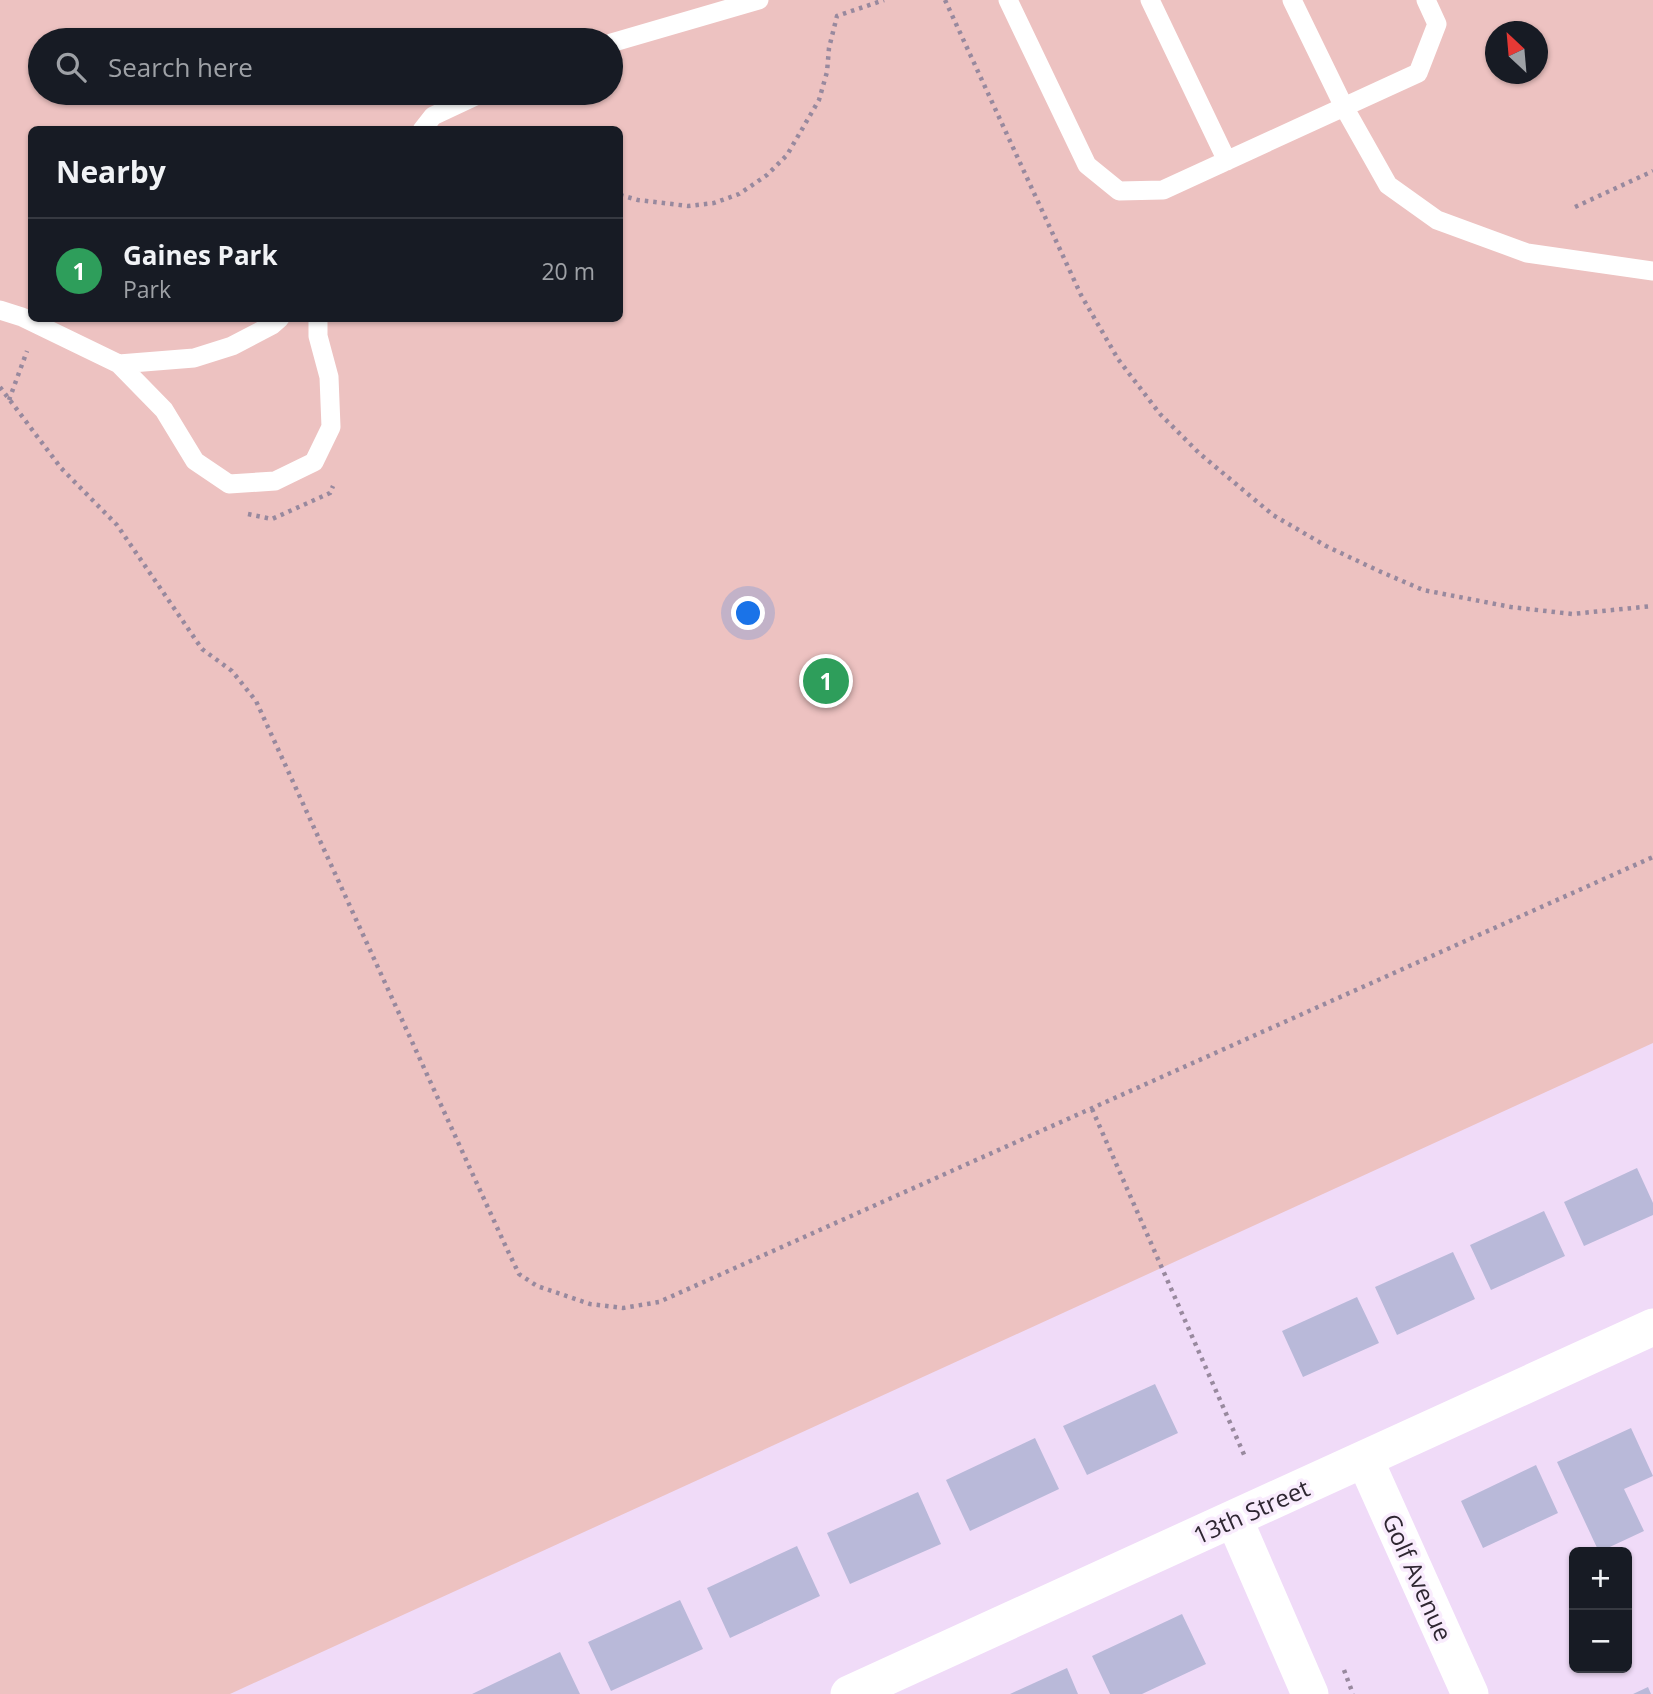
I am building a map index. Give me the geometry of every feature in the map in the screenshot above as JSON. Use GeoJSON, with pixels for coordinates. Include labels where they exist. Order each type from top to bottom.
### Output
{"type":"FeatureCollection","features":[{"type":"Feature","properties":{"kind":"street","name":"13th Street"},"geometry":{"type":"LineString","coordinates":[[849,1694],[1653,1327]]}},
{"type":"Feature","properties":{"kind":"street","name":"Golf Avenue"},"geometry":{"type":"LineString","coordinates":[[1365,1460],[1470,1694]]}},
{"type":"Feature","properties":{"kind":"street"},"geometry":{"type":"LineString","coordinates":[[1234,1519],[1310,1694]]}},
{"type":"Feature","properties":{"kind":"lane"},"geometry":{"type":"LineString","coordinates":[[623,40],[759,0]]}},
{"type":"Feature","properties":{"kind":"lane"},"geometry":{"type":"LineString","coordinates":[[1008,0],[1087,165],[1119,191],[1163,190],[1418,74],[1437,24],[1426,0]]}},
{"type":"Feature","properties":{"kind":"lane"},"geometry":{"type":"LineString","coordinates":[[1150,0],[1227,161]]}},
{"type":"Feature","properties":{"kind":"lane"},"geometry":{"type":"LineString","coordinates":[[1292,0],[1344,107],[1388,185],[1437,220],[1527,253],[1653,271]]}},
{"type":"Feature","properties":{"kind":"lane"},"geometry":{"type":"LineString","coordinates":[[425,126],[433,116],[456,105]]}},
{"type":"Feature","properties":{"kind":"lane"},"geometry":{"type":"LineString","coordinates":[[0,310],[28,320]]}},
{"type":"Feature","properties":{"kind":"lane"},"geometry":{"type":"LineString","coordinates":[[32,322],[119,364],[164,410],[195,461],[229,484],[275,481],[314,463],[331,427],[329,377],[318,336],[318,322]]}},
{"type":"Feature","properties":{"kind":"lane"},"geometry":{"type":"LineString","coordinates":[[119,364],[194,358],[232,346],[275,322]]}},
{"type":"Feature","properties":{"kind":"path"},"geometry":{"type":"LineString","coordinates":[[623,196],[688,206],[714,203],[739,194],[767,175],[786,156],[819,100],[827,72],[836,16],[884,0]]}},
{"type":"Feature","properties":{"kind":"path"},"geometry":{"type":"LineString","coordinates":[[945,0],[1081,295],[1118,359],[1160,414],[1199,453],[1273,515],[1326,546],[1423,590],[1511,607],[1572,614],[1653,606]]}},
{"type":"Feature","properties":{"kind":"path"},"geometry":{"type":"LineString","coordinates":[[1574,207],[1653,171]]}},
{"type":"Feature","properties":{"kind":"path"},"geometry":{"type":"LineString","coordinates":[[0,387],[61,468],[117,525],[202,649],[232,671],[256,701],[519,1274],[537,1286],[590,1304],[623,1308],[659,1302],[1653,857]]}},
{"type":"Feature","properties":{"kind":"path"},"geometry":{"type":"LineString","coordinates":[[1092,1109],[1246,1459]]}},
{"type":"Feature","properties":{"kind":"shaded area"},"geometry":{"type":"Polygon","coordinates":[[[0,0],[1653,0],[1653,1043],[230,1694],[0,1694],[0,0]]]}},
{"type":"Feature","properties":{"kind":"building"},"geometry":{"type":"Polygon","coordinates":[[[1637,1168],[1653,1203],[1653,1215],[1584,1246],[1564,1202],[1637,1168]]]}},
{"type":"Feature","properties":{"kind":"building"},"geometry":{"type":"Polygon","coordinates":[[[1544,1211],[1565,1256],[1491,1290],[1470,1245],[1544,1211]]]}},
{"type":"Feature","properties":{"kind":"building"},"geometry":{"type":"Polygon","coordinates":[[[1453,1252],[1475,1299],[1397,1335],[1375,1287],[1453,1252]]]}},
{"type":"Feature","properties":{"kind":"building"},"geometry":{"type":"Polygon","coordinates":[[[1357,1297],[1379,1343],[1303,1377],[1282,1331],[1357,1297]]]}},
{"type":"Feature","properties":{"kind":"building"},"geometry":{"type":"Polygon","coordinates":[[[1155,1384],[1178,1433],[1087,1475],[1063,1426],[1155,1384]]]}},
{"type":"Feature","properties":{"kind":"building"},"geometry":{"type":"Polygon","coordinates":[[[1631,1428],[1653,1476],[1624,1489],[1644,1531],[1610,1547],[1597,1547],[1557,1462],[1631,1428]]]}},
{"type":"Feature","properties":{"kind":"building"},"geometry":{"type":"Polygon","coordinates":[[[1035,1438],[1059,1489],[970,1531],[946,1480],[1035,1438]]]}},
{"type":"Feature","properties":{"kind":"building"},"geometry":{"type":"Polygon","coordinates":[[[1536,1465],[1558,1513],[1483,1548],[1461,1501],[1536,1465]]]}},
{"type":"Feature","properties":{"kind":"building"},"geometry":{"type":"Polygon","coordinates":[[[918,1492],[941,1544],[850,1584],[827,1533],[918,1492]]]}},
{"type":"Feature","properties":{"kind":"building"},"geometry":{"type":"Polygon","coordinates":[[[797,1546],[820,1596],[730,1638],[707,1588],[797,1546]]]}},
{"type":"Feature","properties":{"kind":"building"},"geometry":{"type":"Polygon","coordinates":[[[680,1600],[703,1649],[611,1691],[588,1642],[680,1600]]]}},
{"type":"Feature","properties":{"kind":"building"},"geometry":{"type":"Polygon","coordinates":[[[1182,1614],[1206,1664],[1142,1694],[1110,1694],[1092,1656],[1182,1614]]]}},
{"type":"Feature","properties":{"kind":"building"},"geometry":{"type":"Polygon","coordinates":[[[560,1652],[580,1694],[472,1694],[560,1652]]]}},
{"type":"Feature","properties":{"kind":"building"},"geometry":{"type":"Polygon","coordinates":[[[1067,1668],[1078,1694],[1010,1694],[1067,1668]]]}},
{"type":"Feature","properties":{"kind":"building"},"geometry":{"type":"Polygon","coordinates":[[[1648,1687],[1651,1694],[1633,1694],[1648,1687]]]}},
{"type":"Feature","properties":{"kind":"place","name":"Gaines Park"},"geometry":{"type":"Point","coordinates":[826,681]}}]}
